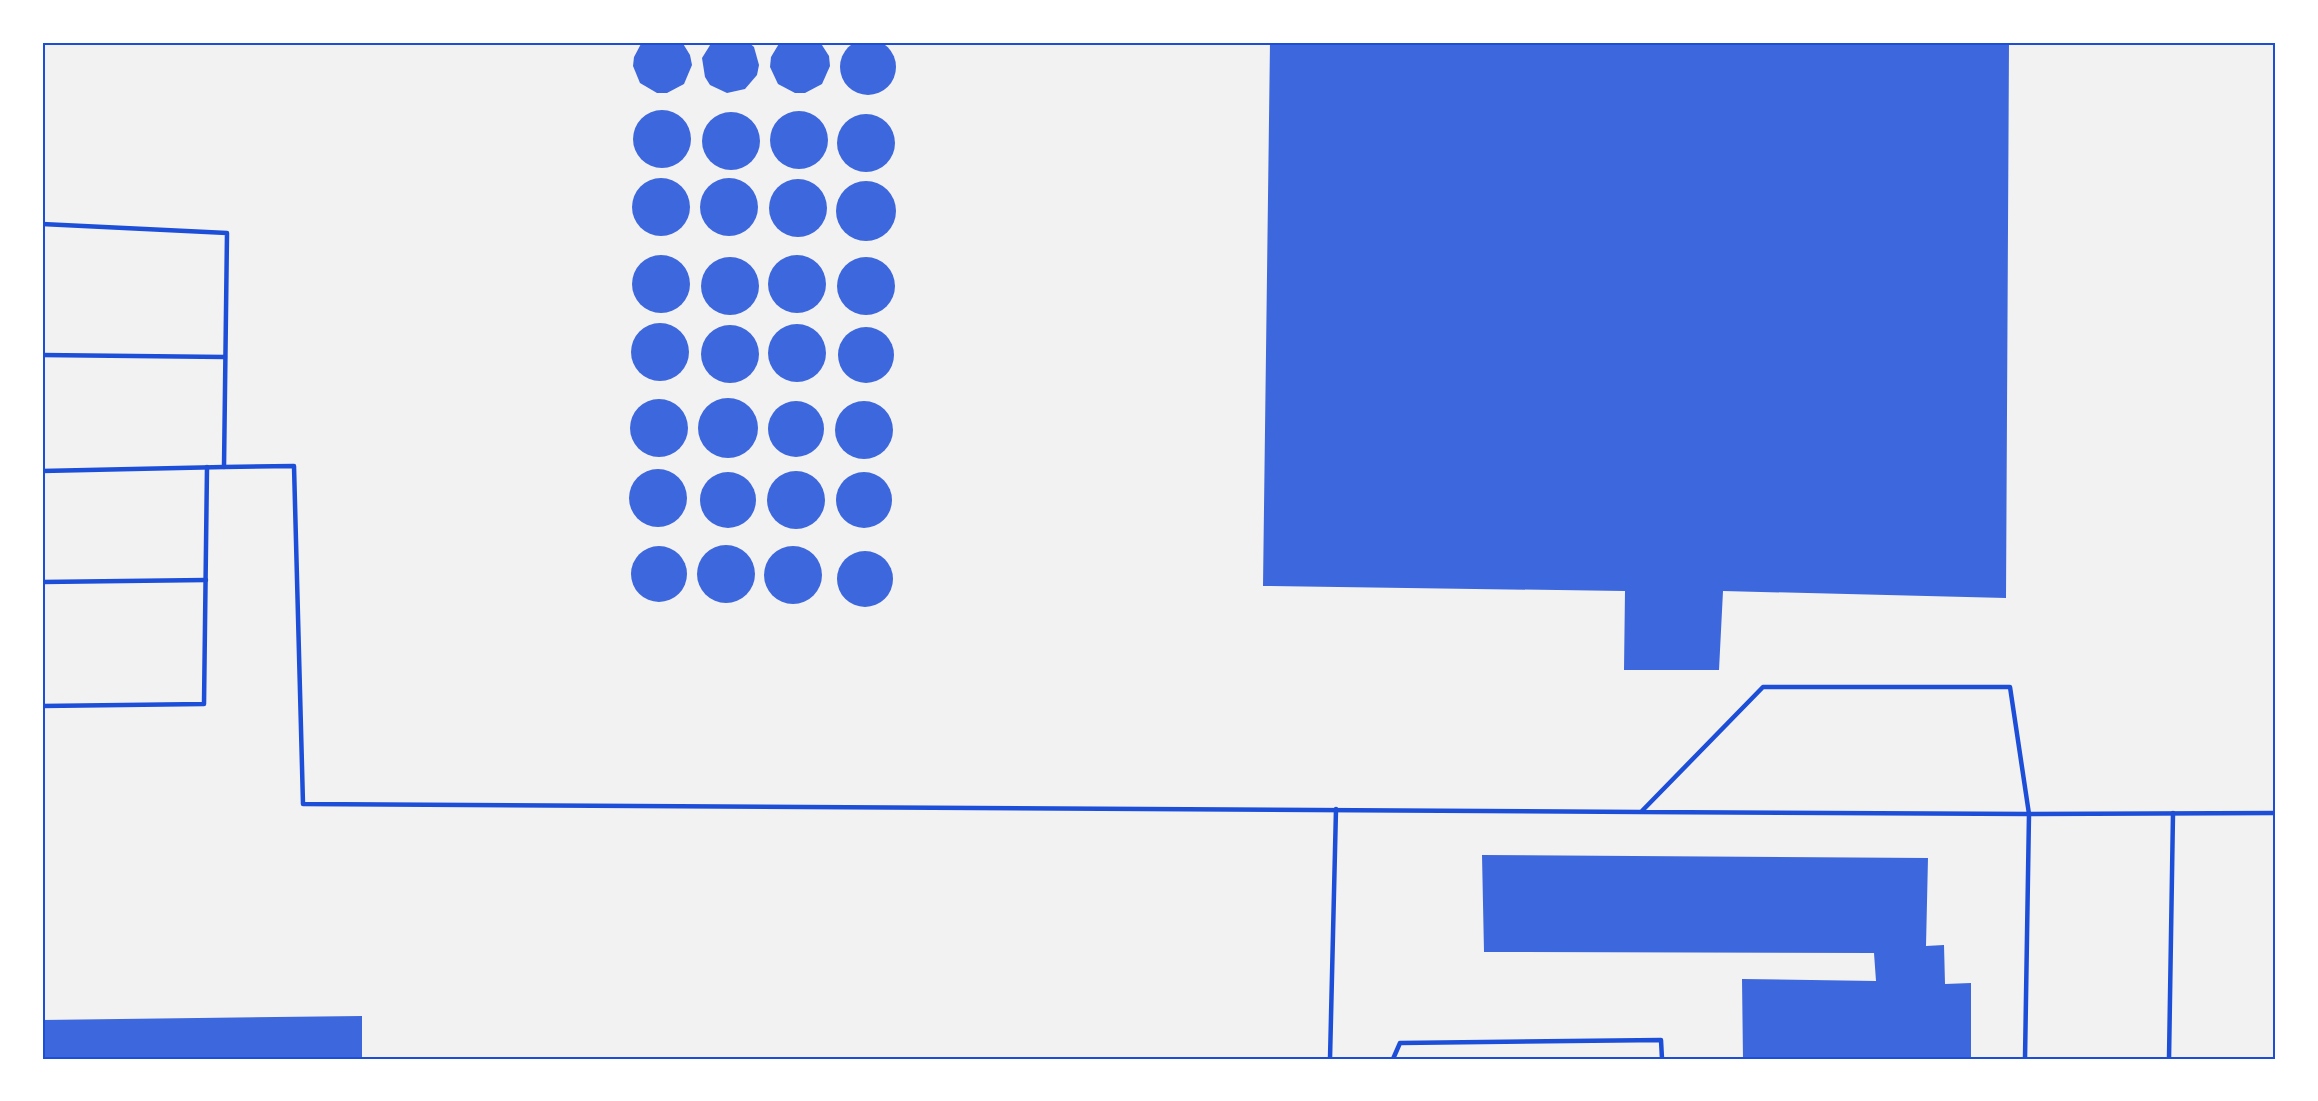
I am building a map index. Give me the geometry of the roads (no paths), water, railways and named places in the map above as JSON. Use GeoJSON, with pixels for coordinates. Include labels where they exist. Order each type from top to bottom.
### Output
{"type":"FeatureCollection","features":[{"type":"Feature","properties":{"kind":"lane"},"geometry":{"type":"LineString","coordinates":[[42,224],[227,233],[224,467]]}},
{"type":"Feature","properties":{"kind":"lane"},"geometry":{"type":"LineString","coordinates":[[42,355],[225,357]]}},
{"type":"Feature","properties":{"kind":"lane"},"geometry":{"type":"LineString","coordinates":[[42,471],[294,466],[303,804],[2029,814],[2276,813]]}},
{"type":"Feature","properties":{"kind":"lane"},"geometry":{"type":"LineString","coordinates":[[42,705],[204,704],[207,467]]}},
{"type":"Feature","properties":{"kind":"lane"},"geometry":{"type":"LineString","coordinates":[[42,582],[206,580]]}},
{"type":"Feature","properties":{"kind":"lane"},"geometry":{"type":"LineString","coordinates":[[1641,812],[1763,687],[2010,687],[2029,814],[2025,1059]]}},
{"type":"Feature","properties":{"kind":"lane"},"geometry":{"type":"LineString","coordinates":[[1330,1059],[1336,809]]}},
{"type":"Feature","properties":{"kind":"lane"},"geometry":{"type":"LineString","coordinates":[[2169,1059],[2173,813]]}},
{"type":"Feature","properties":{"kind":"lane"},"geometry":{"type":"LineString","coordinates":[[1393,1059],[1400,1042],[1661,1040],[1662,1059]]}}]}
